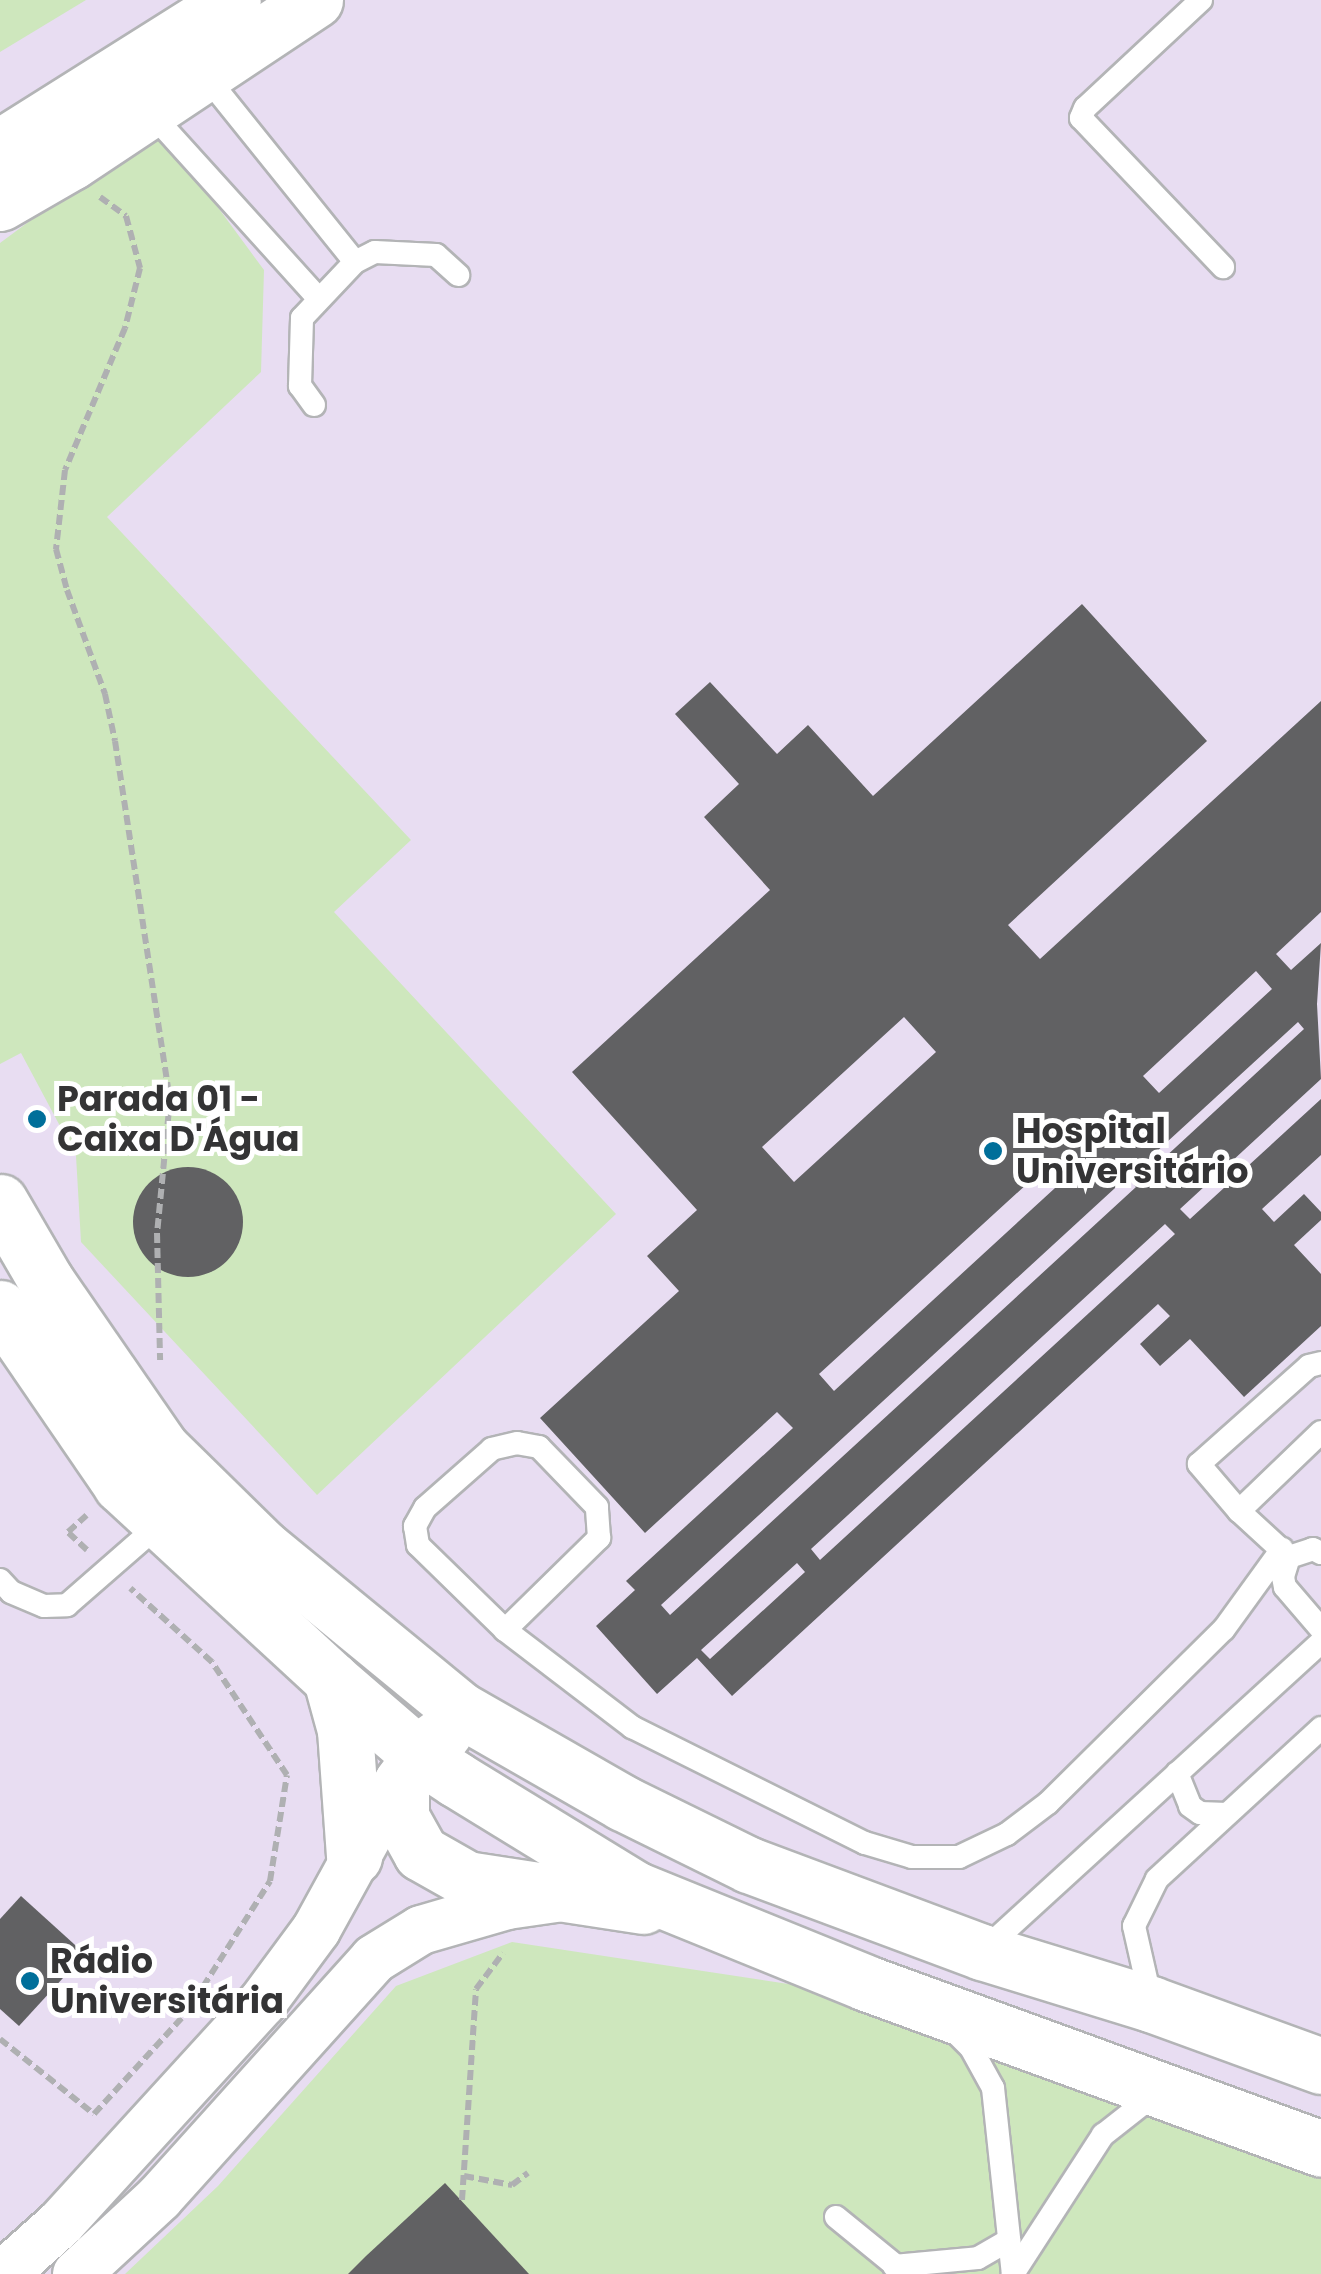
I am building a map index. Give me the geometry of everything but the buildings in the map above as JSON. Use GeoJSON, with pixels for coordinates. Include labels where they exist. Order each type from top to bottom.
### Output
{"type":"FeatureCollection","features":[{"type":"Feature","properties":{"kind":"main road"},"geometry":{"type":"LineString","coordinates":[[0,147],[233,0]]}},
{"type":"Feature","properties":{"kind":"main road"},"geometry":{"type":"LineString","coordinates":[[0,203],[149,111],[315,0]]}},
{"type":"Feature","properties":{"kind":"main road"},"geometry":{"type":"LineString","coordinates":[[0,1202],[46,1281],[161,1448],[262,1547],[459,1710],[623,1803],[749,1865],[982,1952],[1152,2004],[1321,2066]]}},
{"type":"Feature","properties":{"kind":"main road"},"geometry":{"type":"LineString","coordinates":[[0,1308],[121,1486],[330,1679],[410,1769],[691,1912],[927,2004],[1321,2148]]}},
{"type":"Feature","properties":{"kind":"main road"},"geometry":{"type":"LineString","coordinates":[[330,1679],[346,1730],[354,1857]]}},
{"type":"Feature","properties":{"kind":"main road"},"geometry":{"type":"LineString","coordinates":[[491,1728],[456,1728],[429,1744],[410,1769],[401,1817],[421,1853],[467,1879],[565,1897],[691,1912]]}},
{"type":"Feature","properties":{"kind":"street"},"geometry":{"type":"LineString","coordinates":[[4,2274],[61,2222],[262,2003],[316,1930],[354,1857],[410,1769]]}},
{"type":"Feature","properties":{"kind":"street"},"geometry":{"type":"LineString","coordinates":[[76,2274],[159,2198],[374,1959],[421,1930],[507,1905],[565,1897]]}},
{"type":"Feature","properties":{"kind":"lane"},"geometry":{"type":"LineString","coordinates":[[1201,0],[1084,108],[1081,118],[1223,267]]}},
{"type":"Feature","properties":{"kind":"lane"},"geometry":{"type":"LineString","coordinates":[[203,73],[355,262]]}},
{"type":"Feature","properties":{"kind":"lane"},"geometry":{"type":"LineString","coordinates":[[149,111],[317,297]]}},
{"type":"Feature","properties":{"kind":"lane"},"geometry":{"type":"LineString","coordinates":[[314,405],[300,386],[302,318],[317,297],[355,262],[375,252],[436,255],[458,275]]}},
{"type":"Feature","properties":{"kind":"lane"},"geometry":{"type":"LineString","coordinates":[[1286,1553],[1239,1511],[1199,1464],[1310,1366],[1321,1363]]}},
{"type":"Feature","properties":{"kind":"lane"},"geometry":{"type":"LineString","coordinates":[[1239,1511],[1321,1432]]}},
{"type":"Feature","properties":{"kind":"lane"},"geometry":{"type":"LineString","coordinates":[[505,1630],[599,1538],[597,1507],[539,1447],[517,1443],[492,1449],[424,1508],[415,1526],[418,1545],[505,1630],[632,1728],[864,1843],[912,1858],[958,1857],[1007,1834],[1048,1803],[1224,1628],[1286,1553],[1314,1549],[1321,1553]]}},
{"type":"Feature","properties":{"kind":"lane"},"geometry":{"type":"LineString","coordinates":[[0,1580],[11,1592],[44,1606],[67,1605],[160,1524]]}},
{"type":"Feature","properties":{"kind":"lane"},"geometry":{"type":"LineString","coordinates":[[1286,1553],[1286,1587],[1321,1630]]}},
{"type":"Feature","properties":{"kind":"lane"},"geometry":{"type":"LineString","coordinates":[[982,1952],[1321,1642]]}},
{"type":"Feature","properties":{"kind":"lane"},"geometry":{"type":"LineString","coordinates":[[1152,2004],[1134,1926],[1157,1879],[1321,1728]]}},
{"type":"Feature","properties":{"kind":"lane"},"geometry":{"type":"LineString","coordinates":[[1178,1774],[1190,1806],[1200,1813],[1227,1814]]}},
{"type":"Feature","properties":{"kind":"lane"},"geometry":{"type":"LineString","coordinates":[[927,2004],[970,2048],[993,2088],[1013,2274]]}},
{"type":"Feature","properties":{"kind":"lane"},"geometry":{"type":"LineString","coordinates":[[1013,2274],[1102,2135],[1162,2088]]}},
{"type":"Feature","properties":{"kind":"lane"},"geometry":{"type":"LineString","coordinates":[[836,2216],[900,2270],[978,2258],[1010,2240]]}},
{"type":"Feature","properties":{"kind":"path"},"geometry":{"type":"LineString","coordinates":[[95,194],[126,216],[140,268],[124,328],[65,470],[56,549],[108,710],[170,1098],[157,1233],[160,1370]]}},
{"type":"Feature","properties":{"kind":"path"},"geometry":{"type":"LineString","coordinates":[[0,2039],[94,2114],[187,2012],[270,1881],[287,1775],[212,1662],[68,1532],[121,1486]]}},
{"type":"Feature","properties":{"kind":"path"},"geometry":{"type":"LineString","coordinates":[[462,2200],[476,1989],[512,1942],[507,1905]]}},
{"type":"Feature","properties":{"kind":"path"},"geometry":{"type":"LineString","coordinates":[[464,2176],[512,2185],[528,2173]]}},
{"type":"Feature","properties":{"kind":"shaded area"},"geometry":{"type":"Polygon","coordinates":[[[0,0],[1321,0],[1321,2274],[0,2274],[0,0]]]}},
{"type":"Feature","properties":{"kind":"green space"},"geometry":{"type":"Polygon","coordinates":[[[0,0],[86,0],[0,52],[0,0]]]}},
{"type":"Feature","properties":{"kind":"green space"},"geometry":{"type":"Polygon","coordinates":[[[158,126],[264,270],[261,372],[107,517],[411,840],[334,912],[616,1214],[317,1495],[81,1242],[76,1156],[21,1053],[0,1064],[0,243],[158,126]]]}},
{"type":"Feature","properties":{"kind":"green space"},"geometry":{"type":"Polygon","coordinates":[[[512,1942],[868,1996],[1321,2161],[1321,2274],[125,2274],[218,2186],[396,1986],[512,1942]]]}},
{"type":"Feature","properties":{"kind":"place","name":"Parada 01 - Caixa D'Água"},"geometry":{"type":"Point","coordinates":[37,1119]}},
{"type":"Feature","properties":{"kind":"place","name":"Hospital Universitário"},"geometry":{"type":"Point","coordinates":[993,1151]}},
{"type":"Feature","properties":{"kind":"place","name":"Rádio Universitária"},"geometry":{"type":"Point","coordinates":[30,1981]}}]}
